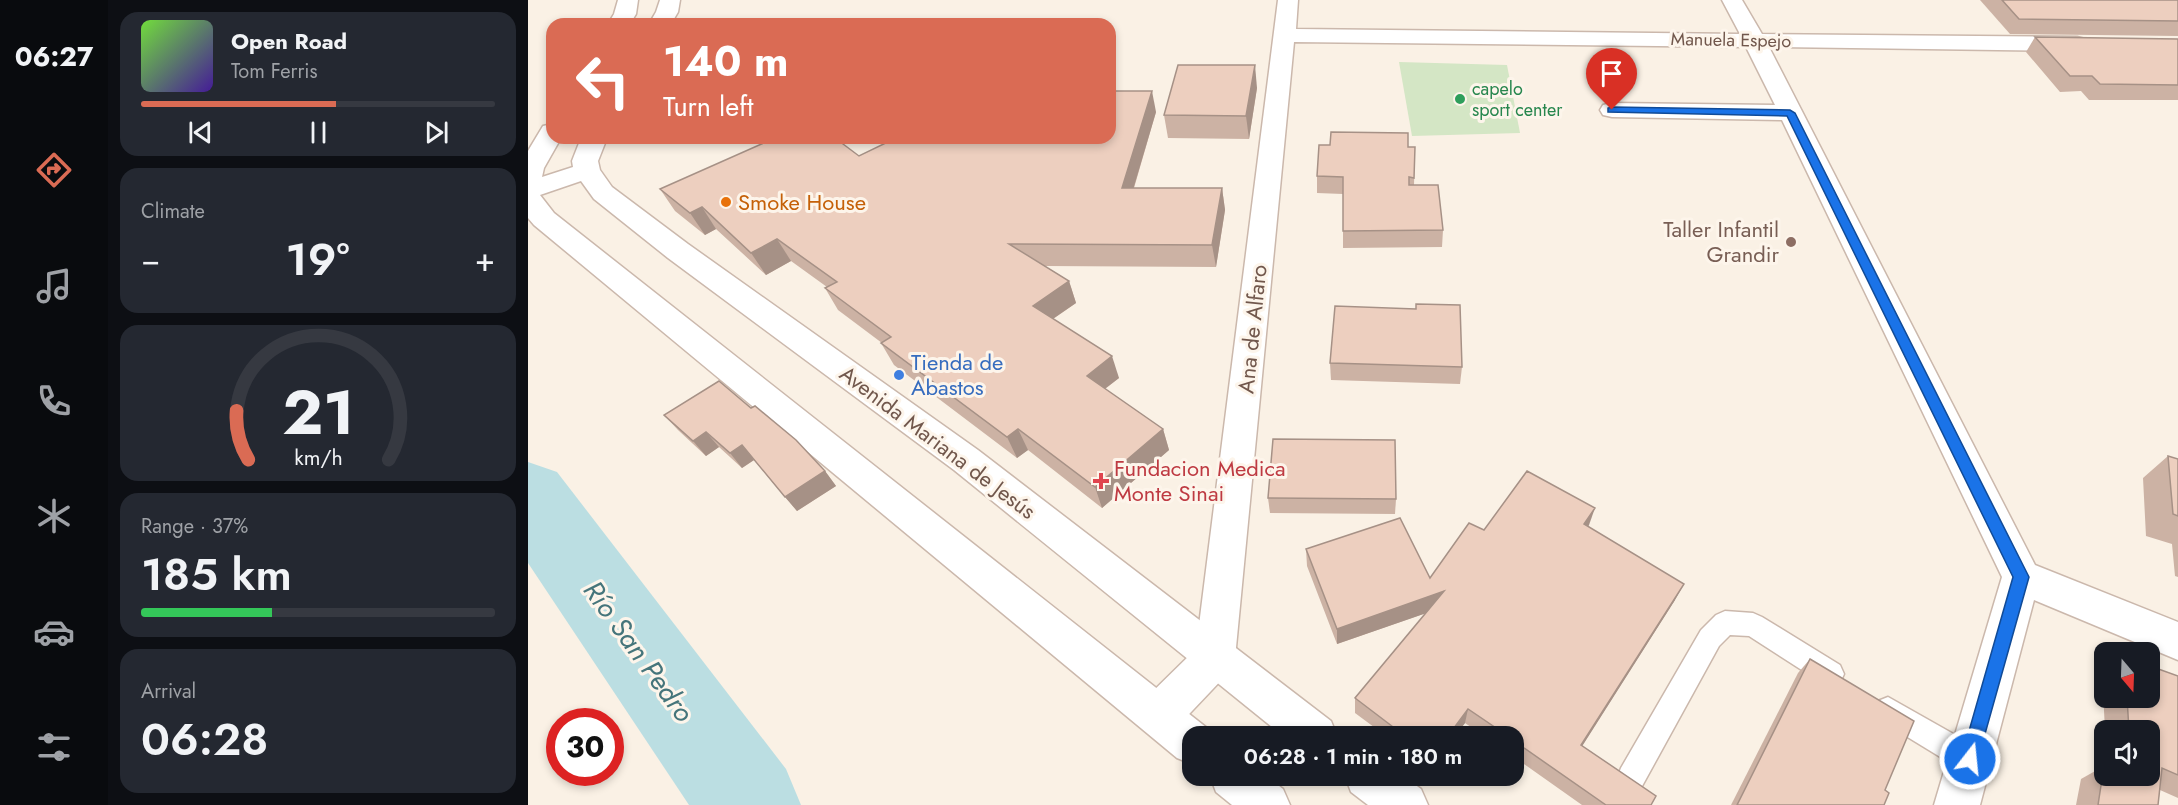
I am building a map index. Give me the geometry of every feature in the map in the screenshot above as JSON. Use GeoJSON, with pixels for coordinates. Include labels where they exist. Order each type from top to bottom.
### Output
{"type":"FeatureCollection","features":[{"type":"Feature","properties":{"kind":"street"},"geometry":{"type":"LineString","coordinates":[[623,18],[628,0]]}},
{"type":"Feature","properties":{"kind":"street"},"geometry":{"type":"LineString","coordinates":[[662,18],[670,0]]}},
{"type":"Feature","properties":{"kind":"street","name":"Ana de Alfaro"},"geometry":{"type":"LineString","coordinates":[[1215,658],[1288,0]]}},
{"type":"Feature","properties":{"kind":"street"},"geometry":{"type":"LineString","coordinates":[[1732,0],[2021,577],[2178,641]]}},
{"type":"Feature","properties":{"kind":"street","name":"Manuela Espejo"},"geometry":{"type":"LineString","coordinates":[[1284,35],[2096,44]]}},
{"type":"Feature","properties":{"kind":"street"},"geometry":{"type":"LineString","coordinates":[[1612,110],[1790,113]]}},
{"type":"Feature","properties":{"kind":"street"},"geometry":{"type":"LineString","coordinates":[[528,181],[531,168],[546,142]]}},
{"type":"Feature","properties":{"kind":"street"},"geometry":{"type":"LineString","coordinates":[[528,190],[587,171],[585,161],[592,144]]}},
{"type":"Feature","properties":{"kind":"street","name":"Avenida Mariana de Jesús"},"geometry":{"type":"LineString","coordinates":[[587,171],[603,193],[628,213],[966,460],[1303,726]]}},
{"type":"Feature","properties":{"kind":"street"},"geometry":{"type":"LineString","coordinates":[[528,196],[531,205],[544,219],[1182,735]]}},
{"type":"Feature","properties":{"kind":"street"},"geometry":{"type":"LineString","coordinates":[[1957,805],[2021,577]]}},
{"type":"Feature","properties":{"kind":"street"},"geometry":{"type":"LineString","coordinates":[[1159,716],[1215,658]]}},
{"type":"Feature","properties":{"kind":"street"},"geometry":{"type":"LineString","coordinates":[[1244,786],[1267,805]]}},
{"type":"Feature","properties":{"kind":"street"},"geometry":{"type":"LineString","coordinates":[[1380,786],[1405,805]]}},
{"type":"Feature","properties":{"kind":"lane"},"geometry":{"type":"LineString","coordinates":[[1630,778],[1710,638],[1725,624],[1753,625],[1970,759]]}},
{"type":"Feature","properties":{"kind":"green space","name":"capelo sport center"},"geometry":{"type":"Polygon","coordinates":[[[1399,62],[1507,65],[1520,133],[1412,136],[1399,62]]]}},
{"type":"Feature","properties":{"kind":"building"},"geometry":{"type":"Polygon","coordinates":[[[2002,0],[2178,0],[2178,21],[2019,19],[2002,0]]]}},
{"type":"Feature","properties":{"kind":"building"},"geometry":{"type":"Polygon","coordinates":[[[2035,37],[2178,39],[2178,85],[2100,84],[2092,76],[2070,76],[2035,37]]]}},
{"type":"Feature","properties":{"kind":"building"},"geometry":{"type":"Polygon","coordinates":[[[1178,65],[1255,65],[1246,116],[1164,115],[1178,65]]]}},
{"type":"Feature","properties":{"kind":"building"},"geometry":{"type":"Polygon","coordinates":[[[1116,91],[1152,91],[1122,188],[1222,188],[1212,245],[1009,244],[1069,281],[1033,306],[1112,356],[1087,376],[1163,429],[1095,487],[1018,429],[1007,437],[881,343],[891,337],[825,288],[837,282],[777,239],[751,253],[702,207],[690,213],[660,189],[761,144],[843,144],[859,156],[884,144],[1116,144],[1116,91]]]}},
{"type":"Feature","properties":{"kind":"building"},"geometry":{"type":"Polygon","coordinates":[[[1331,132],[1408,133],[1408,147],[1415,147],[1414,178],[1409,177],[1409,185],[1438,185],[1443,230],[1343,231],[1343,177],[1317,176],[1319,145],[1330,145],[1331,132]]]}},
{"type":"Feature","properties":{"kind":"building"},"geometry":{"type":"Polygon","coordinates":[[[1416,304],[1460,305],[1462,367],[1330,363],[1335,306],[1416,309],[1416,304]]]}},
{"type":"Feature","properties":{"kind":"building"},"geometry":{"type":"Polygon","coordinates":[[[719,381],[751,408],[755,406],[796,440],[825,471],[785,497],[742,445],[730,453],[706,432],[693,441],[664,415],[719,381]]]}},
{"type":"Feature","properties":{"kind":"building"},"geometry":{"type":"Polygon","coordinates":[[[1273,439],[1395,440],[1396,499],[1268,498],[1273,439]]]}},
{"type":"Feature","properties":{"kind":"building"},"geometry":{"type":"Polygon","coordinates":[[[2168,456],[2178,459],[2178,516],[2173,514],[2168,456]]]}},
{"type":"Feature","properties":{"kind":"building"},"geometry":{"type":"Polygon","coordinates":[[[1527,471],[1595,508],[1584,524],[1684,584],[1581,745],[1656,796],[1651,805],[1606,805],[1524,748],[1524,726],[1493,726],[1468,709],[1455,726],[1392,726],[1355,698],[1444,591],[1337,629],[1306,549],[1400,518],[1430,578],[1469,523],[1484,530],[1527,471]]]}},
{"type":"Feature","properties":{"kind":"building"},"geometry":{"type":"Polygon","coordinates":[[[1810,659],[1914,721],[1885,790],[1889,793],[1884,805],[1737,805],[1810,659]]]}},
{"type":"Feature","properties":{"kind":"building"},"geometry":{"type":"Polygon","coordinates":[[[2160,670],[2178,676],[2178,775],[2162,768],[2158,805],[2098,805],[2101,786],[2160,786],[2160,720],[2128,720],[2128,708],[2160,708],[2160,670]]]}},
{"type":"Feature","properties":{"kind":"waterway","name":"Río San Pedro"},"geometry":{"type":"LineString","coordinates":[[528,496],[750,805]]}},
{"type":"Feature","properties":{"kind":"place","name":"capelo sport center"},"geometry":{"type":"Point","coordinates":[1460,99]}},
{"type":"Feature","properties":{"kind":"place","name":"Smoke House"},"geometry":{"type":"Point","coordinates":[726,202]}},
{"type":"Feature","properties":{"kind":"place","name":"Taller Infantil Grandir"},"geometry":{"type":"Point","coordinates":[1791,242]}},
{"type":"Feature","properties":{"kind":"place","name":"Tienda de Abastos"},"geometry":{"type":"Point","coordinates":[899,375]}},
{"type":"Feature","properties":{"kind":"place","name":"Fundacion Medica Monte Sinai"},"geometry":{"type":"Point","coordinates":[1101,481]}},
{"type":"Feature","properties":{"kind":"route"},"geometry":{"type":"LineString","coordinates":[[1612,110],[1790,113],[2021,577],[1970,759]]}}]}
